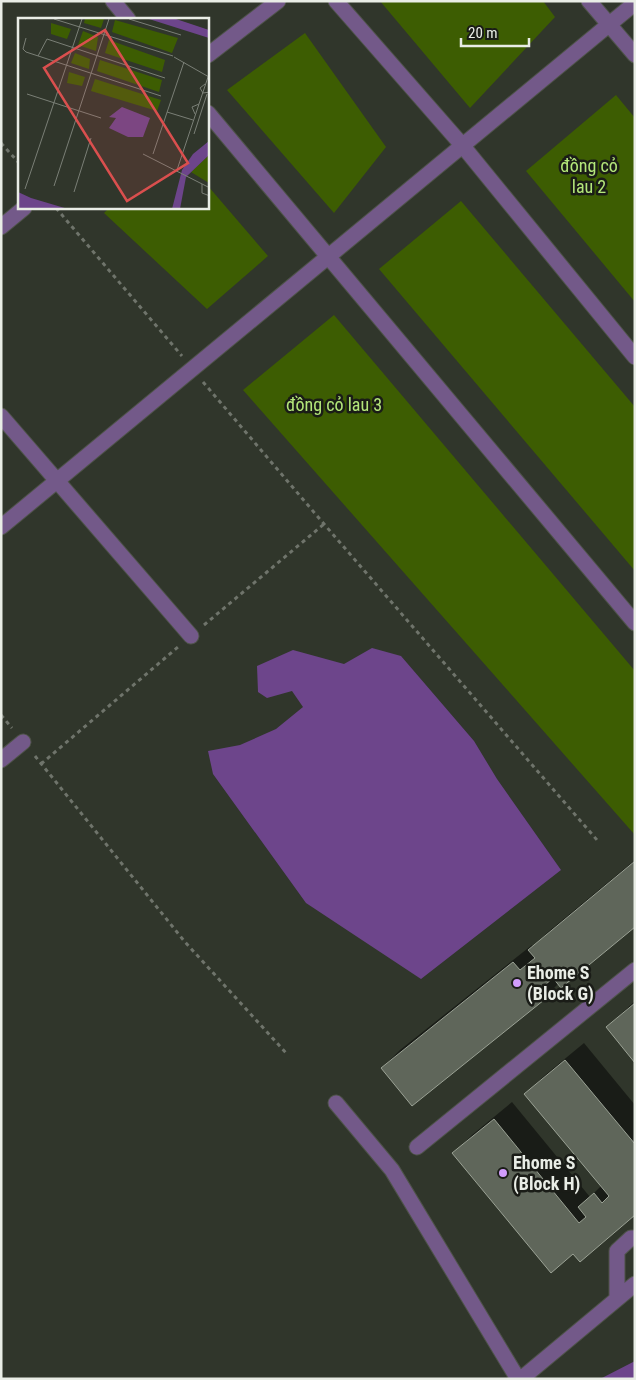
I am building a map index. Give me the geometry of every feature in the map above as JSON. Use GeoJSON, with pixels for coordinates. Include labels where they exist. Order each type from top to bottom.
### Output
{"type":"FeatureCollection","features":[{"type":"Feature","properties":{"kind":"street"},"geometry":{"type":"LineString","coordinates":[[113,1],[127,18]]}},
{"type":"Feature","properties":{"kind":"street"},"geometry":{"type":"LineString","coordinates":[[209,54],[278,1]]}},
{"type":"Feature","properties":{"kind":"street"},"geometry":{"type":"LineString","coordinates":[[336,1],[462,145],[635,357]]}},
{"type":"Feature","properties":{"kind":"street"},"geometry":{"type":"LineString","coordinates":[[588,1],[635,55]]}},
{"type":"Feature","properties":{"kind":"street"},"geometry":{"type":"LineString","coordinates":[[1,527],[635,2]]}},
{"type":"Feature","properties":{"kind":"street"},"geometry":{"type":"LineString","coordinates":[[209,114],[635,623]]}},
{"type":"Feature","properties":{"kind":"street"},"geometry":{"type":"LineString","coordinates":[[1,227],[23,209]]}},
{"type":"Feature","properties":{"kind":"street"},"geometry":{"type":"LineString","coordinates":[[1,416],[192,636]]}},
{"type":"Feature","properties":{"kind":"street"},"geometry":{"type":"LineString","coordinates":[[1,760],[23,742]]}},
{"type":"Feature","properties":{"kind":"street"},"geometry":{"type":"LineString","coordinates":[[417,1147],[635,970]]}},
{"type":"Feature","properties":{"kind":"street"},"geometry":{"type":"LineString","coordinates":[[336,1103],[392,1170],[519,1379],[635,1284]]}},
{"type":"Feature","properties":{"kind":"street"},"geometry":{"type":"LineString","coordinates":[[617,1299],[617,1251],[631,1238],[635,1238]]}},
{"type":"Feature","properties":{"kind":"path"},"geometry":{"type":"LineString","coordinates":[[1,142],[18,162]]}},
{"type":"Feature","properties":{"kind":"path"},"geometry":{"type":"LineString","coordinates":[[57,209],[324,524],[597,840]]}},
{"type":"Feature","properties":{"kind":"path"},"geometry":{"type":"LineString","coordinates":[[1,715],[185,942],[288,1054]]}},
{"type":"Feature","properties":{"kind":"green space"},"geometry":{"type":"Polygon","coordinates":[[[380,1],[543,1],[555,17],[470,108],[380,1]]]}},
{"type":"Feature","properties":{"kind":"green space"},"geometry":{"type":"Polygon","coordinates":[[[305,33],[386,147],[334,213],[227,90],[305,33]]]}},
{"type":"Feature","properties":{"kind":"green space","name":"đồng cỏ lau 2"},"geometry":{"type":"Polygon","coordinates":[[[616,95],[635,118],[635,302],[526,171],[616,95]]]}},
{"type":"Feature","properties":{"kind":"green space"},"geometry":{"type":"Polygon","coordinates":[[[209,187],[268,256],[207,309],[104,213],[108,209],[209,209],[209,187]]]}},
{"type":"Feature","properties":{"kind":"green space"},"geometry":{"type":"Polygon","coordinates":[[[461,201],[635,407],[635,571],[379,269],[461,201]]]}},
{"type":"Feature","properties":{"kind":"green space","name":"đồng cỏ lau 3"},"geometry":{"type":"Polygon","coordinates":[[[334,315],[635,671],[635,835],[243,390],[334,315]]]}},
{"type":"Feature","properties":{"kind":"shaded area"},"geometry":{"type":"Polygon","coordinates":[[[372,648],[401,656],[474,741],[497,779],[561,870],[421,979],[306,903],[213,774],[208,751],[240,745],[276,729],[303,707],[292,691],[267,698],[258,692],[257,666],[293,650],[344,664],[372,648]]]}},
{"type":"Feature","properties":{"kind":"shaded area"},"geometry":{"type":"Polygon","coordinates":[[[635,1361],[635,1379],[600,1379],[635,1361]]]}},
{"type":"Feature","properties":{"kind":"building","name":"Ehome S (Block G)"},"geometry":{"type":"Polygon","coordinates":[[[635,861],[635,927],[561,988],[553,978],[537,992],[544,1000],[412,1106],[381,1068],[513,962],[520,970],[535,958],[528,950],[635,861]]]}},
{"type":"Feature","properties":{"kind":"building"},"geometry":{"type":"Polygon","coordinates":[[[635,1003],[635,1063],[606,1027],[635,1003]]]}},
{"type":"Feature","properties":{"kind":"building","name":"Ehome S (Block H)"},"geometry":{"type":"Polygon","coordinates":[[[565,1060],[635,1144],[635,1215],[580,1262],[573,1254],[551,1273],[452,1153],[494,1119],[579,1223],[586,1217],[578,1207],[594,1193],[602,1203],[609,1196],[524,1094],[565,1060]]]}},
{"type":"Feature","properties":{"kind":"place","name":"Ehome S (Block G)"},"geometry":{"type":"Point","coordinates":[517,983]}},
{"type":"Feature","properties":{"kind":"place","name":"Ehome S (Block H)"},"geometry":{"type":"Point","coordinates":[503,1173]}}]}
